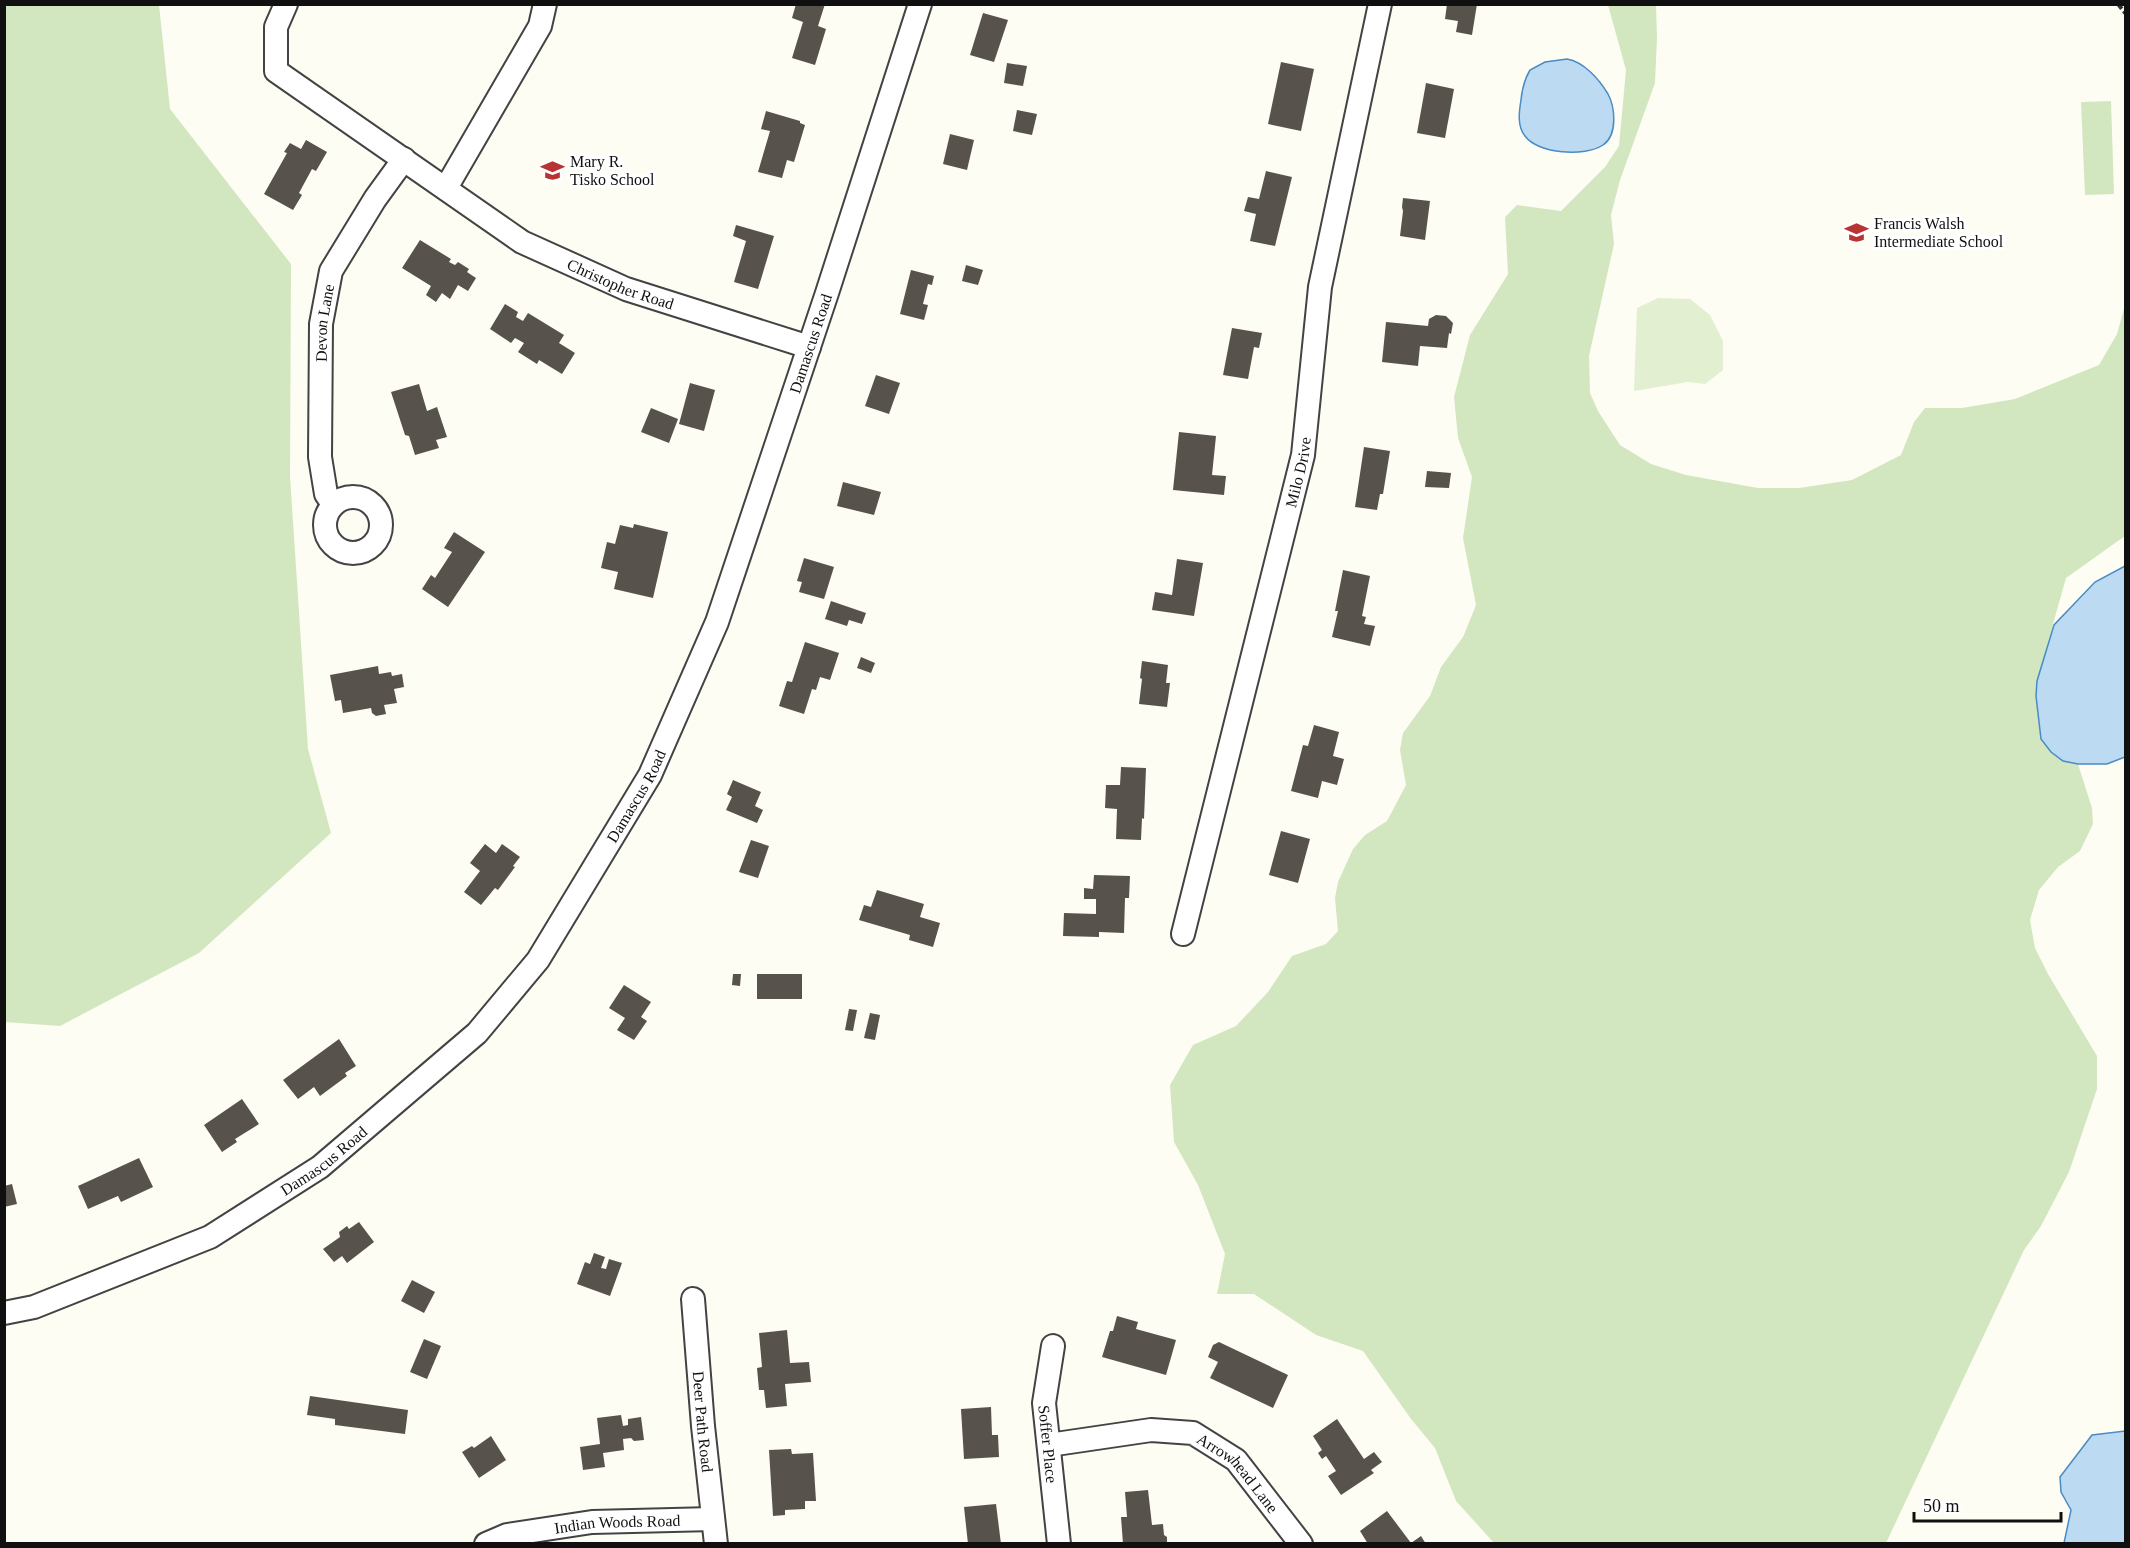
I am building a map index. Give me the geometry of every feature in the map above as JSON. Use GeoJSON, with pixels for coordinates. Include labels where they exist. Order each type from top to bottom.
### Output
{"type":"FeatureCollection","features":[{"type":"Feature","properties":{"kind":"street","name":"Christopher Road"},"geometry":{"type":"LineString","coordinates":[[286,4],[276,27],[276,71],[522,242],[626,289],[809,347]]}},
{"type":"Feature","properties":{"kind":"street"},"geometry":{"type":"LineString","coordinates":[[446,188],[540,26],[545,4]]}},
{"type":"Feature","properties":{"kind":"street","name":"Damascus Road"},"geometry":{"type":"LineString","coordinates":[[4,1313],[34,1307],[210,1237],[320,1167],[477,1033],[538,960],[650,775],[717,622],[920,4]]}},
{"type":"Feature","properties":{"kind":"street","name":"Milo Drive"},"geometry":{"type":"LineString","coordinates":[[1183,934],[1303,455],[1320,287],[1380,4]]}},
{"type":"Feature","properties":{"kind":"street","name":"Devon Lane"},"geometry":{"type":"LineString","coordinates":[[333,504],[326,494],[320,457],[321,324],[331,271],[375,199],[404,159]]}},
{"type":"Feature","properties":{"kind":"street","name":"Deer Path Road"},"geometry":{"type":"LineString","coordinates":[[693,1299],[716,1544]]}},
{"type":"Feature","properties":{"kind":"street","name":"Soffer Place"},"geometry":{"type":"LineString","coordinates":[[1053,1346],[1044,1403],[1059,1544]]}},
{"type":"Feature","properties":{"kind":"street","name":"Arrowhead Lane"},"geometry":{"type":"LineString","coordinates":[[1049,1445],[1151,1430],[1193,1433],[1236,1460],[1301,1544]]}},
{"type":"Feature","properties":{"kind":"street","name":"Indian Woods Road"},"geometry":{"type":"LineString","coordinates":[[486,1544],[507,1535],[592,1522],[713,1519]]}},
{"type":"Feature","properties":{"kind":"path"},"geometry":{"type":"LineString","coordinates":[[2118,4],[2126,14]]}},
{"type":"Feature","properties":{"kind":"green space"},"geometry":{"type":"Polygon","coordinates":[[[4,5],[159,5],[170,109],[291,264],[290,476],[308,749],[331,833],[199,953],[60,1026],[5,1022],[4,5]]]}},
{"type":"Feature","properties":{"kind":"green space"},"geometry":{"type":"Polygon","coordinates":[[[1608,5],[1656,5],[1655,83],[1620,180],[1611,215],[1614,244],[1589,356],[1590,393],[1598,411],[1620,445],[1651,464],[1686,475],[1758,488],[1799,488],[1852,480],[1901,455],[1914,422],[1925,408],[1962,408],[2015,399],[2099,365],[2117,334],[2125,305],[2125,536],[2066,578],[2037,681],[2036,696],[2041,739],[2051,752],[2063,761],[2078,764],[2092,808],[2093,824],[2080,851],[2058,867],[2039,890],[2030,920],[2035,948],[2097,1056],[2097,1089],[2069,1172],[2041,1226],[2024,1250],[1886,1543],[1494,1543],[1456,1501],[1435,1448],[1411,1419],[1363,1351],[1316,1335],[1254,1294],[1217,1294],[1225,1254],[1198,1185],[1174,1142],[1170,1085],[1193,1045],[1236,1026],[1268,992],[1292,956],[1326,944],[1338,931],[1335,898],[1338,882],[1353,849],[1365,835],[1387,821],[1406,785],[1400,750],[1403,733],[1430,696],[1441,667],[1463,637],[1476,605],[1463,538],[1472,477],[1458,438],[1454,397],[1470,335],[1508,274],[1505,217],[1517,205],[1561,211],[1605,167],[1619,146],[1626,70],[1608,5]]]}},
{"type":"Feature","properties":{"kind":"green space"},"geometry":{"type":"Polygon","coordinates":[[[2111,101],[2114,194],[2085,195],[2081,102],[2111,101]]]}},
{"type":"Feature","properties":{"kind":"green space"},"geometry":{"type":"Polygon","coordinates":[[[1658,298],[1690,299],[1710,315],[1723,341],[1723,370],[1705,384],[1688,382],[1634,391],[1637,308],[1658,298]]]}},
{"type":"Feature","properties":{"kind":"water"},"geometry":{"type":"Polygon","coordinates":[[[1567,59],[1591,72],[1610,100],[1614,121],[1611,135],[1603,145],[1595,149],[1562,152],[1540,147],[1525,136],[1521,128],[1519,114],[1522,92],[1530,70],[1545,62],[1567,59]]]}},
{"type":"Feature","properties":{"kind":"water"},"geometry":{"type":"Polygon","coordinates":[[[2125,566],[2125,757],[2107,764],[2078,764],[2063,761],[2051,752],[2041,739],[2036,696],[2037,681],[2054,625],[2095,582],[2125,566]]]}},
{"type":"Feature","properties":{"kind":"water"},"geometry":{"type":"Polygon","coordinates":[[[2125,1431],[2125,1543],[2064,1543],[2071,1510],[2061,1492],[2060,1477],[2092,1435],[2125,1431]]]}},
{"type":"Feature","properties":{"kind":"building"},"geometry":{"type":"Polygon","coordinates":[[[796,4],[825,4],[818,26],[826,29],[815,65],[792,58],[803,22],[792,18],[796,4]]]}},
{"type":"Feature","properties":{"kind":"building"},"geometry":{"type":"Polygon","coordinates":[[[1447,4],[1477,4],[1472,35],[1456,32],[1458,21],[1445,19],[1447,4]]]}},
{"type":"Feature","properties":{"kind":"building"},"geometry":{"type":"Polygon","coordinates":[[[983,13],[1008,20],[994,62],[970,55],[983,13]]]}},
{"type":"Feature","properties":{"kind":"building"},"geometry":{"type":"Polygon","coordinates":[[[1281,62],[1314,69],[1301,131],[1268,124],[1281,62]]]}},
{"type":"Feature","properties":{"kind":"building"},"geometry":{"type":"Polygon","coordinates":[[[1007,63],[1027,66],[1023,86],[1004,83],[1007,63]]]}},
{"type":"Feature","properties":{"kind":"building"},"geometry":{"type":"Polygon","coordinates":[[[1426,83],[1454,89],[1445,138],[1417,133],[1426,83]]]}},
{"type":"Feature","properties":{"kind":"building"},"geometry":{"type":"Polygon","coordinates":[[[1017,110],[1037,114],[1032,135],[1013,131],[1017,110]]]}},
{"type":"Feature","properties":{"kind":"building"},"geometry":{"type":"Polygon","coordinates":[[[766,111],[800,121],[805,125],[794,162],[787,160],[782,178],[758,172],[770,131],[761,129],[766,111]]]}},
{"type":"Feature","properties":{"kind":"building"},"geometry":{"type":"Polygon","coordinates":[[[950,134],[974,140],[967,170],[943,164],[950,134]]]}},
{"type":"Feature","properties":{"kind":"building"},"geometry":{"type":"Polygon","coordinates":[[[306,140],[327,152],[316,171],[312,169],[299,193],[302,195],[293,210],[264,194],[287,153],[284,152],[290,143],[301,149],[306,140]]]}},
{"type":"Feature","properties":{"kind":"building"},"geometry":{"type":"Polygon","coordinates":[[[1266,171],[1292,177],[1275,246],[1250,241],[1256,214],[1244,211],[1248,197],[1259,199],[1266,171]]]}},
{"type":"Feature","properties":{"kind":"building"},"geometry":{"type":"Polygon","coordinates":[[[1403,198],[1430,201],[1425,240],[1400,236],[1403,198]]]}},
{"type":"Feature","properties":{"kind":"building"},"geometry":{"type":"Polygon","coordinates":[[[736,225],[774,236],[758,289],[734,282],[746,241],[733,236],[736,225]]]}},
{"type":"Feature","properties":{"kind":"building"},"geometry":{"type":"Polygon","coordinates":[[[420,240],[451,259],[449,262],[455,265],[458,262],[469,269],[467,272],[476,278],[468,291],[458,285],[450,299],[442,293],[436,302],[426,295],[431,286],[402,268],[420,240]]]}},
{"type":"Feature","properties":{"kind":"building"},"geometry":{"type":"Polygon","coordinates":[[[966,265],[983,270],[978,285],[962,281],[966,265]]]}},
{"type":"Feature","properties":{"kind":"building"},"geometry":{"type":"Polygon","coordinates":[[[911,270],[934,276],[932,285],[928,284],[923,304],[928,305],[924,320],[900,314],[911,270]]]}},
{"type":"Feature","properties":{"kind":"building"},"geometry":{"type":"Polygon","coordinates":[[[505,304],[518,312],[516,317],[523,321],[528,313],[564,335],[559,343],[575,353],[562,374],[539,360],[537,364],[518,352],[524,343],[515,338],[511,343],[490,329],[505,304]]]}},
{"type":"Feature","properties":{"kind":"building"},"geometry":{"type":"Polygon","coordinates":[[[1436,315],[1446,316],[1453,323],[1447,348],[1420,346],[1418,366],[1382,362],[1386,322],[1428,326],[1429,319],[1436,315]]]}},
{"type":"Feature","properties":{"kind":"building"},"geometry":{"type":"Polygon","coordinates":[[[1232,328],[1262,333],[1259,348],[1254,347],[1248,379],[1223,375],[1232,328]]]}},
{"type":"Feature","properties":{"kind":"building"},"geometry":{"type":"Polygon","coordinates":[[[876,375],[900,383],[889,414],[865,406],[876,375]]]}},
{"type":"Feature","properties":{"kind":"building"},"geometry":{"type":"Polygon","coordinates":[[[690,383],[715,390],[704,431],[679,424],[690,383]]]}},
{"type":"Feature","properties":{"kind":"building"},"geometry":{"type":"Polygon","coordinates":[[[419,384],[427,411],[437,407],[447,437],[436,440],[439,448],[415,455],[409,436],[405,435],[391,392],[419,384]]]}},
{"type":"Feature","properties":{"kind":"building"},"geometry":{"type":"Polygon","coordinates":[[[651,408],[678,419],[669,443],[641,432],[651,408]]]}},
{"type":"Feature","properties":{"kind":"building"},"geometry":{"type":"Polygon","coordinates":[[[1179,432],[1216,436],[1212,475],[1226,476],[1224,495],[1173,490],[1179,432]]]}},
{"type":"Feature","properties":{"kind":"building"},"geometry":{"type":"Polygon","coordinates":[[[1364,447],[1390,451],[1383,494],[1380,494],[1377,510],[1355,507],[1364,447]]]}},
{"type":"Feature","properties":{"kind":"building"},"geometry":{"type":"Polygon","coordinates":[[[1427,471],[1451,473],[1449,488],[1425,487],[1427,471]]]}},
{"type":"Feature","properties":{"kind":"building"},"geometry":{"type":"Polygon","coordinates":[[[843,482],[881,492],[874,515],[837,506],[843,482]]]}},
{"type":"Feature","properties":{"kind":"building"},"geometry":{"type":"Polygon","coordinates":[[[634,524],[668,532],[653,598],[614,589],[618,572],[601,568],[607,542],[615,544],[620,525],[633,528],[634,524]]]}},
{"type":"Feature","properties":{"kind":"building"},"geometry":{"type":"Polygon","coordinates":[[[454,532],[485,552],[448,607],[422,589],[431,575],[435,578],[452,552],[444,548],[454,532]]]}},
{"type":"Feature","properties":{"kind":"building"},"geometry":{"type":"Polygon","coordinates":[[[804,558],[834,567],[824,599],[799,592],[802,582],[797,581],[804,558]]]}},
{"type":"Feature","properties":{"kind":"building"},"geometry":{"type":"Polygon","coordinates":[[[1177,559],[1203,563],[1194,616],[1152,610],[1155,592],[1172,595],[1177,559]]]}},
{"type":"Feature","properties":{"kind":"building"},"geometry":{"type":"Polygon","coordinates":[[[1343,570],[1370,576],[1362,616],[1366,617],[1364,624],[1375,626],[1370,646],[1332,637],[1343,570]]]}},
{"type":"Feature","properties":{"kind":"building"},"geometry":{"type":"Polygon","coordinates":[[[831,601],[866,613],[862,624],[849,620],[847,626],[825,619],[831,601]]]}},
{"type":"Feature","properties":{"kind":"building"},"geometry":{"type":"Polygon","coordinates":[[[805,642],[839,653],[830,680],[820,677],[816,690],[812,689],[804,714],[779,706],[787,681],[792,682],[805,642]]]}},
{"type":"Feature","properties":{"kind":"building"},"geometry":{"type":"Polygon","coordinates":[[[861,657],[875,663],[871,673],[857,668],[861,657]]]}},
{"type":"Feature","properties":{"kind":"building"},"geometry":{"type":"Polygon","coordinates":[[[1142,661],[1168,665],[1166,683],[1170,683],[1167,707],[1139,704],[1142,661]]]}},
{"type":"Feature","properties":{"kind":"building"},"geometry":{"type":"Polygon","coordinates":[[[378,666],[379,674],[391,672],[392,676],[402,674],[404,687],[394,689],[397,703],[384,705],[386,714],[376,716],[372,713],[371,708],[343,713],[341,700],[335,701],[330,675],[378,666]]]}},
{"type":"Feature","properties":{"kind":"building"},"geometry":{"type":"Polygon","coordinates":[[[1314,725],[1339,732],[1333,756],[1344,759],[1337,785],[1322,781],[1318,798],[1291,791],[1303,745],[1308,746],[1314,725]]]}},
{"type":"Feature","properties":{"kind":"building"},"geometry":{"type":"Polygon","coordinates":[[[1121,767],[1146,768],[1141,840],[1116,839],[1117,809],[1105,808],[1106,785],[1120,785],[1121,767]]]}},
{"type":"Feature","properties":{"kind":"building"},"geometry":{"type":"Polygon","coordinates":[[[733,780],[761,792],[755,806],[763,810],[757,823],[726,810],[732,797],[727,794],[733,780]]]}},
{"type":"Feature","properties":{"kind":"building"},"geometry":{"type":"Polygon","coordinates":[[[1281,831],[1310,839],[1298,883],[1269,875],[1281,831]]]}},
{"type":"Feature","properties":{"kind":"building"},"geometry":{"type":"Polygon","coordinates":[[[751,840],[769,846],[758,878],[739,872],[751,840]]]}},
{"type":"Feature","properties":{"kind":"building"},"geometry":{"type":"Polygon","coordinates":[[[485,844],[496,853],[502,844],[520,857],[498,890],[495,888],[481,905],[464,892],[480,871],[470,863],[485,844]]]}},
{"type":"Feature","properties":{"kind":"building"},"geometry":{"type":"Polygon","coordinates":[[[1094,875],[1130,876],[1129,898],[1125,898],[1124,933],[1099,932],[1099,937],[1063,936],[1064,913],[1096,914],[1096,899],[1084,899],[1084,888],[1093,889],[1094,875]]]}},
{"type":"Feature","properties":{"kind":"building"},"geometry":{"type":"Polygon","coordinates":[[[877,890],[924,904],[920,917],[940,923],[933,947],[909,940],[910,935],[859,920],[864,905],[871,907],[877,890]]]}},
{"type":"Feature","properties":{"kind":"building"},"geometry":{"type":"Polygon","coordinates":[[[733,974],[741,974],[740,986],[732,985],[733,974]]]}},
{"type":"Feature","properties":{"kind":"building"},"geometry":{"type":"Polygon","coordinates":[[[757,974],[802,974],[802,999],[757,999],[757,974]]]}},
{"type":"Feature","properties":{"kind":"building"},"geometry":{"type":"Polygon","coordinates":[[[624,985],[651,1002],[641,1017],[647,1021],[634,1040],[617,1030],[625,1018],[609,1008],[624,985]]]}},
{"type":"Feature","properties":{"kind":"building"},"geometry":{"type":"Polygon","coordinates":[[[849,1009],[857,1010],[853,1031],[845,1030],[849,1009]]]}},
{"type":"Feature","properties":{"kind":"building"},"geometry":{"type":"Polygon","coordinates":[[[870,1013],[880,1015],[875,1040],[864,1038],[870,1013]]]}},
{"type":"Feature","properties":{"kind":"building"},"geometry":{"type":"Polygon","coordinates":[[[339,1039],[356,1066],[345,1073],[347,1076],[320,1096],[314,1087],[298,1099],[283,1080],[339,1039]]]}},
{"type":"Feature","properties":{"kind":"building"},"geometry":{"type":"Polygon","coordinates":[[[242,1099],[259,1124],[235,1139],[237,1142],[222,1152],[204,1125],[242,1099]]]}},
{"type":"Feature","properties":{"kind":"building"},"geometry":{"type":"Polygon","coordinates":[[[139,1158],[153,1187],[121,1202],[118,1196],[88,1209],[78,1186],[139,1158]]]}},
{"type":"Feature","properties":{"kind":"building"},"geometry":{"type":"Polygon","coordinates":[[[12,1184],[17,1204],[4,1207],[4,1186],[12,1184]]]}},
{"type":"Feature","properties":{"kind":"building"},"geometry":{"type":"Polygon","coordinates":[[[359,1222],[374,1242],[347,1263],[342,1256],[334,1262],[323,1249],[340,1237],[339,1232],[347,1226],[349,1229],[359,1222]]]}},
{"type":"Feature","properties":{"kind":"building"},"geometry":{"type":"Polygon","coordinates":[[[594,1253],[605,1257],[601,1268],[606,1269],[609,1259],[622,1263],[610,1296],[577,1284],[585,1262],[590,1264],[594,1253]]]}},
{"type":"Feature","properties":{"kind":"building"},"geometry":{"type":"Polygon","coordinates":[[[412,1280],[435,1292],[424,1313],[401,1301],[412,1280]]]}},
{"type":"Feature","properties":{"kind":"building"},"geometry":{"type":"Polygon","coordinates":[[[1117,1316],[1138,1322],[1136,1329],[1176,1340],[1166,1375],[1102,1357],[1117,1316]]]}},
{"type":"Feature","properties":{"kind":"building"},"geometry":{"type":"Polygon","coordinates":[[[787,1330],[790,1363],[809,1362],[811,1382],[785,1384],[787,1406],[766,1408],[764,1390],[759,1390],[757,1368],[762,1367],[759,1333],[787,1330]]]}},
{"type":"Feature","properties":{"kind":"building"},"geometry":{"type":"Polygon","coordinates":[[[424,1339],[441,1346],[427,1379],[410,1372],[424,1339]]]}},
{"type":"Feature","properties":{"kind":"building"},"geometry":{"type":"Polygon","coordinates":[[[1219,1342],[1288,1375],[1273,1408],[1210,1378],[1218,1362],[1208,1357],[1213,1345],[1219,1342]]]}},
{"type":"Feature","properties":{"kind":"building"},"geometry":{"type":"Polygon","coordinates":[[[310,1396],[408,1410],[405,1434],[335,1425],[335,1419],[307,1415],[310,1396]]]}},
{"type":"Feature","properties":{"kind":"building"},"geometry":{"type":"Polygon","coordinates":[[[991,1407],[992,1435],[998,1435],[999,1457],[964,1459],[961,1409],[991,1407]]]}},
{"type":"Feature","properties":{"kind":"building"},"geometry":{"type":"Polygon","coordinates":[[[621,1415],[623,1426],[628,1425],[628,1419],[641,1417],[644,1440],[623,1439],[624,1450],[603,1453],[605,1467],[583,1470],[580,1447],[600,1444],[597,1418],[621,1415]]]}},
{"type":"Feature","properties":{"kind":"building"},"geometry":{"type":"Polygon","coordinates":[[[1337,1419],[1364,1459],[1374,1452],[1382,1462],[1371,1470],[1374,1473],[1341,1495],[1328,1476],[1336,1471],[1326,1456],[1322,1459],[1318,1453],[1322,1450],[1313,1436],[1337,1419]]]}},
{"type":"Feature","properties":{"kind":"building"},"geometry":{"type":"Polygon","coordinates":[[[491,1436],[506,1460],[479,1478],[462,1452],[472,1446],[474,1448],[491,1436]]]}},
{"type":"Feature","properties":{"kind":"building"},"geometry":{"type":"Polygon","coordinates":[[[791,1449],[792,1454],[813,1453],[816,1501],[805,1501],[805,1509],[785,1510],[785,1515],[773,1516],[769,1450],[791,1449]]]}},
{"type":"Feature","properties":{"kind":"building"},"geometry":{"type":"Polygon","coordinates":[[[1148,1490],[1152,1525],[1163,1524],[1167,1544],[1123,1544],[1121,1517],[1127,1517],[1125,1492],[1148,1490]]]}},
{"type":"Feature","properties":{"kind":"building"},"geometry":{"type":"Polygon","coordinates":[[[996,1504],[1001,1544],[968,1544],[964,1507],[996,1504]]]}},
{"type":"Feature","properties":{"kind":"building"},"geometry":{"type":"Polygon","coordinates":[[[1387,1511],[1411,1543],[1421,1536],[1426,1544],[1368,1544],[1360,1531],[1387,1511]]]}},
{"type":"Feature","properties":{"kind":"place","name":"Mary R. Tisko School"},"geometry":{"type":"Point","coordinates":[552,170]}},
{"type":"Feature","properties":{"kind":"place","name":"Francis Walsh Intermediate School"},"geometry":{"type":"Point","coordinates":[1856,232]}}]}
